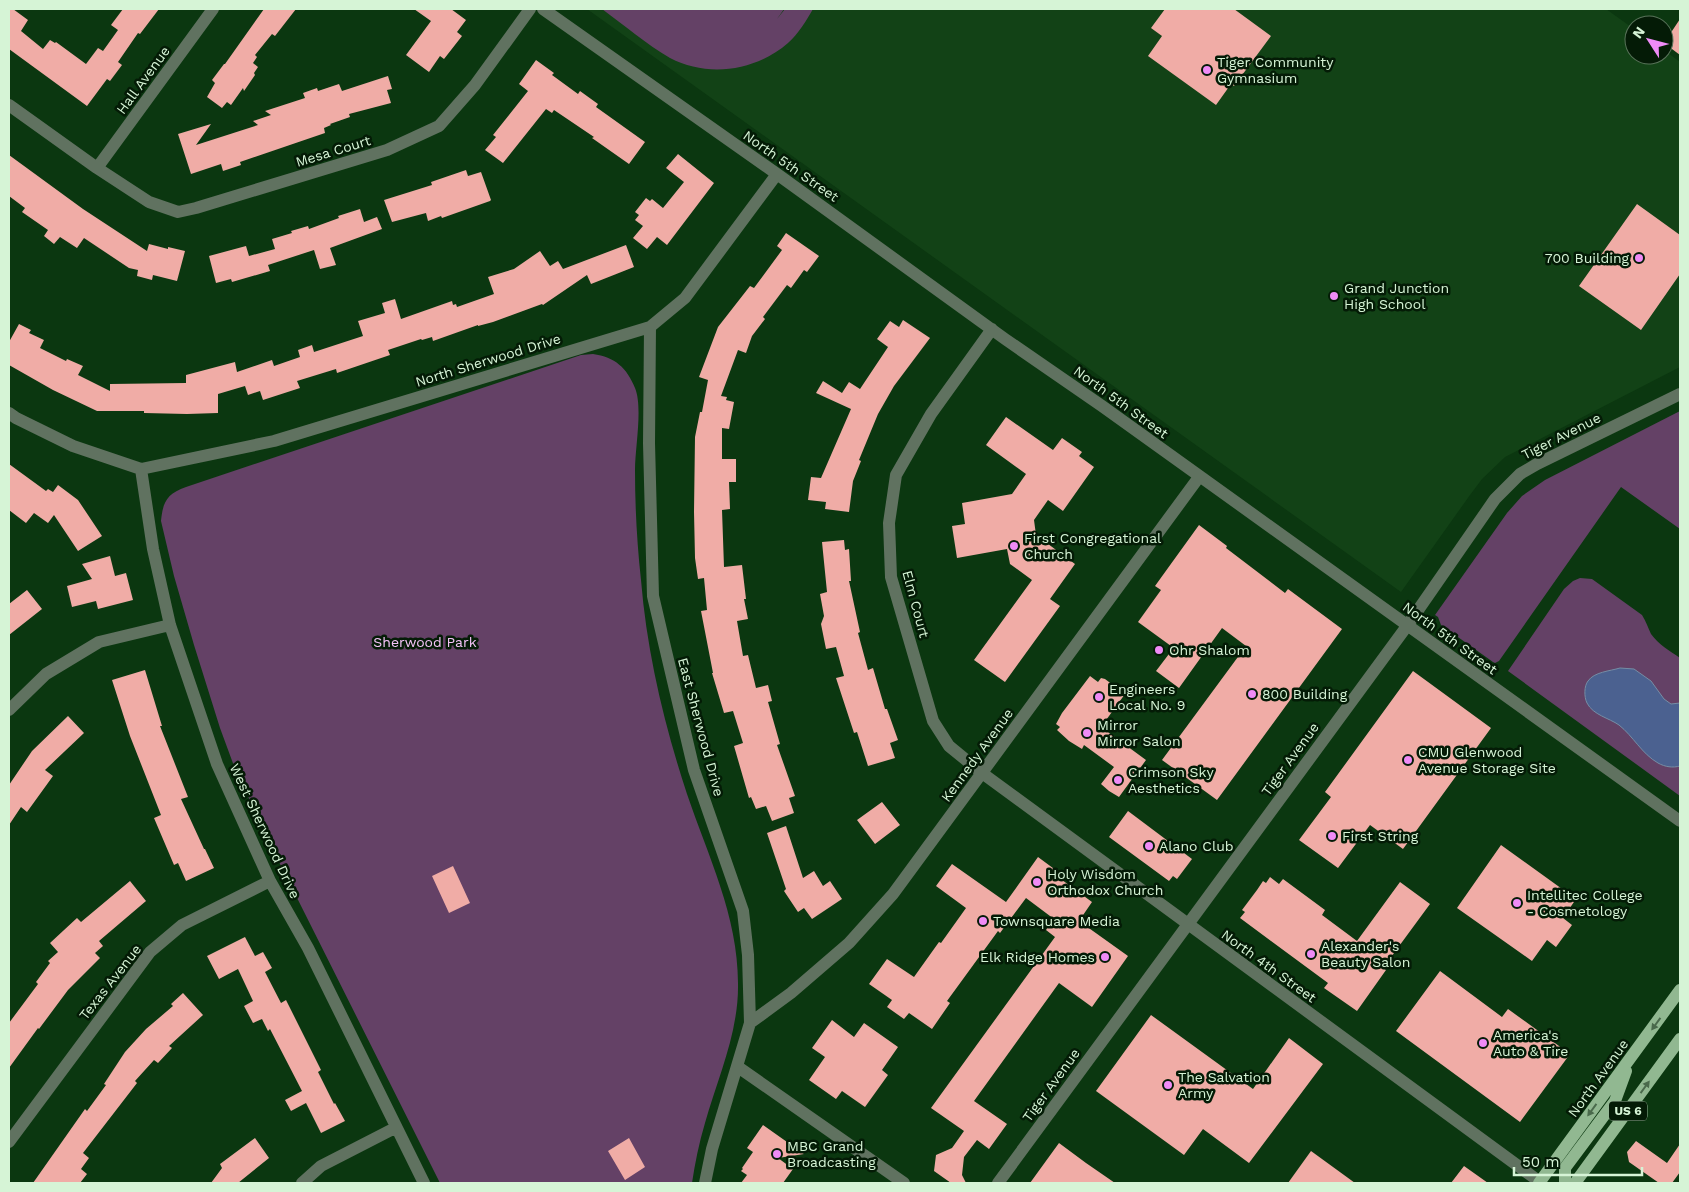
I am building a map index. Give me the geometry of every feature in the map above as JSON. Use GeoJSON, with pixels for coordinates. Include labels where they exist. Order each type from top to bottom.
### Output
{"type":"FeatureCollection","features":[{"type":"Feature","properties":{"kind":"main road","name":"North Avenue"},"geometry":{"type":"LineString","coordinates":[[1539,1183],[1680,990]]}},
{"type":"Feature","properties":{"kind":"main road","name":"US 6"},"geometry":{"type":"LineString","coordinates":[[1575,1183],[1680,1039]]}},
{"type":"Feature","properties":{"kind":"main road"},"geometry":{"type":"LineString","coordinates":[[1565,1183],[1565,1168],[1615,1101],[1632,1057]]}},
{"type":"Feature","properties":{"kind":"street","name":"Hall Avenue"},"geometry":{"type":"LineString","coordinates":[[97,168],[213,9]]}},
{"type":"Feature","properties":{"kind":"street","name":"Mesa Court"},"geometry":{"type":"LineString","coordinates":[[97,168],[149,202],[178,212],[387,150],[439,126],[475,85],[530,9]]}},
{"type":"Feature","properties":{"kind":"street","name":"North 5th Street"},"geometry":{"type":"LineString","coordinates":[[543,9],[1102,406],[1680,822]]}},
{"type":"Feature","properties":{"kind":"street"},"geometry":{"type":"LineString","coordinates":[[9,104],[97,168]]}},
{"type":"Feature","properties":{"kind":"street","name":"North Sherwood Drive"},"geometry":{"type":"LineString","coordinates":[[142,469],[274,441],[650,327],[684,298],[777,174]]}},
{"type":"Feature","properties":{"kind":"street","name":"East Sherwood Drive"},"geometry":{"type":"LineString","coordinates":[[650,327],[649,443],[653,596],[694,770],[743,912],[748,955],[750,1023],[712,1149],[705,1183]]}},
{"type":"Feature","properties":{"kind":"street","name":"Elm Court"},"geometry":{"type":"LineString","coordinates":[[982,773],[949,746],[932,721],[891,577],[888,523],[896,475],[931,414],[992,329]]}},
{"type":"Feature","properties":{"kind":"street","name":"Tiger Avenue"},"geometry":{"type":"LineString","coordinates":[[998,1183],[1406,626],[1495,499],[1520,474],[1537,464],[1680,394]]}},
{"type":"Feature","properties":{"kind":"street"},"geometry":{"type":"LineString","coordinates":[[9,413],[73,446],[142,469]]}},
{"type":"Feature","properties":{"kind":"street","name":"West Sherwood Drive"},"geometry":{"type":"LineString","coordinates":[[142,469],[153,549],[170,625],[217,764],[270,881],[308,948],[395,1128],[424,1183]]}},
{"type":"Feature","properties":{"kind":"street","name":"Kennedy Avenue"},"geometry":{"type":"LineString","coordinates":[[750,1023],[791,993],[849,943],[893,894],[1199,477]]}},
{"type":"Feature","properties":{"kind":"street"},"geometry":{"type":"LineString","coordinates":[[9,710],[46,674],[99,642],[170,625]]}},
{"type":"Feature","properties":{"kind":"street","name":"North 4th Street"},"geometry":{"type":"LineString","coordinates":[[982,773],[1539,1183]]}},
{"type":"Feature","properties":{"kind":"street","name":"Texas Avenue"},"geometry":{"type":"LineString","coordinates":[[9,1142],[150,952],[182,925],[270,881]]}},
{"type":"Feature","properties":{"kind":"street"},"geometry":{"type":"LineString","coordinates":[[738,1066],[904,1183]]}},
{"type":"Feature","properties":{"kind":"street"},"geometry":{"type":"LineString","coordinates":[[302,1183],[321,1166],[395,1128]]}},
{"type":"Feature","properties":{"kind":"shaded area","name":"Grand Junction High School"},"geometry":{"type":"Polygon","coordinates":[[[587,9],[1606,9],[1624,22],[1624,65],[1674,65],[1674,58],[1680,62],[1680,367],[1505,457],[1482,479],[1401,592],[587,9]]]}},
{"type":"Feature","properties":{"kind":"green space"},"geometry":{"type":"Polygon","coordinates":[[[602,9],[784,9],[777,19],[785,9],[813,9],[796,35],[775,53],[747,65],[716,69],[700,68],[670,58],[602,9]]]}},
{"type":"Feature","properties":{"kind":"green space","name":"Sherwood Park"},"geometry":{"type":"Polygon","coordinates":[[[593,354],[608,358],[624,369],[632,381],[637,396],[639,416],[635,470],[636,511],[647,634],[671,741],[687,794],[720,887],[733,934],[737,958],[738,983],[735,1019],[727,1054],[701,1138],[692,1183],[440,1183],[273,850],[234,766],[220,728],[174,576],[161,521],[162,514],[167,499],[174,492],[186,487],[581,355],[593,354]]]}},
{"type":"Feature","properties":{"kind":"green space"},"geometry":{"type":"Polygon","coordinates":[[[1680,411],[1680,529],[1621,487],[1499,661],[1493,662],[1441,625],[1438,617],[1435,615],[1507,513],[1522,496],[1545,480],[1680,411]]]}},
{"type":"Feature","properties":{"kind":"green space"},"geometry":{"type":"Polygon","coordinates":[[[1580,578],[1592,579],[1642,615],[1654,638],[1680,658],[1680,796],[1508,671],[1564,589],[1580,578]]]}},
{"type":"Feature","properties":{"kind":"water"},"geometry":{"type":"Polygon","coordinates":[[[1620,668],[1634,669],[1651,681],[1664,699],[1671,704],[1680,703],[1680,766],[1666,766],[1652,759],[1619,725],[1593,711],[1587,703],[1585,689],[1591,678],[1620,668]]]}},
{"type":"Feature","properties":{"kind":"building"},"geometry":{"type":"Polygon","coordinates":[[[9,9],[13,9],[28,20],[21,31],[43,49],[50,40],[56,42],[86,64],[98,48],[103,51],[118,30],[111,25],[123,9],[159,9],[140,34],[138,33],[118,62],[122,65],[110,81],[107,79],[87,106],[9,49],[9,9]]]}},
{"type":"Feature","properties":{"kind":"building"},"geometry":{"type":"Polygon","coordinates":[[[264,9],[296,9],[275,36],[272,34],[255,55],[257,57],[253,63],[258,67],[244,91],[243,88],[231,105],[227,102],[222,108],[207,97],[215,83],[212,80],[264,9]]]}},
{"type":"Feature","properties":{"kind":"building"},"geometry":{"type":"Polygon","coordinates":[[[414,9],[451,9],[466,20],[457,32],[462,36],[444,59],[440,56],[429,72],[406,55],[431,21],[414,9]]]}},
{"type":"Feature","properties":{"kind":"building","name":"Tiger Community Gymnasium"},"geometry":{"type":"Polygon","coordinates":[[[1165,9],[1234,9],[1271,36],[1234,86],[1231,84],[1216,105],[1148,56],[1162,36],[1151,28],[1165,9]]]}},
{"type":"Feature","properties":{"kind":"building"},"geometry":{"type":"Polygon","coordinates":[[[1680,19],[1680,55],[1674,50],[1674,28],[1680,19]]]}},
{"type":"Feature","properties":{"kind":"building"},"geometry":{"type":"Polygon","coordinates":[[[536,60],[554,73],[552,75],[578,94],[580,91],[598,104],[596,107],[645,142],[629,164],[554,110],[552,113],[546,109],[503,163],[485,150],[496,137],[493,135],[528,91],[519,84],[536,60]]]}},
{"type":"Feature","properties":{"kind":"building"},"geometry":{"type":"Polygon","coordinates":[[[388,76],[392,89],[387,90],[391,103],[349,114],[350,117],[324,128],[325,133],[240,162],[241,165],[223,171],[221,164],[191,174],[178,134],[211,124],[196,145],[258,125],[253,121],[271,115],[265,111],[305,98],[303,93],[317,88],[318,91],[339,84],[342,91],[388,76]]]}},
{"type":"Feature","properties":{"kind":"building"},"geometry":{"type":"Polygon","coordinates":[[[678,154],[714,183],[667,245],[657,237],[647,249],[633,238],[643,226],[635,220],[639,215],[635,212],[646,198],[650,201],[652,199],[663,208],[684,182],[666,168],[678,154]]]}},
{"type":"Feature","properties":{"kind":"building"},"geometry":{"type":"Polygon","coordinates":[[[9,155],[83,209],[147,251],[149,244],[185,251],[177,281],[153,275],[152,280],[137,276],[138,270],[129,268],[84,238],[77,248],[60,237],[54,244],[44,236],[48,230],[22,212],[25,208],[9,196],[9,155]]]}},
{"type":"Feature","properties":{"kind":"building"},"geometry":{"type":"Polygon","coordinates":[[[466,170],[468,176],[481,172],[490,201],[428,221],[426,213],[392,222],[384,200],[432,185],[431,182],[466,170]]]}},
{"type":"Feature","properties":{"kind":"building","name":"700 Building"},"geometry":{"type":"Polygon","coordinates":[[[1637,204],[1680,235],[1680,274],[1641,330],[1579,286],[1637,204]]]}},
{"type":"Feature","properties":{"kind":"building"},"geometry":{"type":"Polygon","coordinates":[[[360,209],[364,222],[377,217],[382,229],[330,248],[336,265],[320,269],[314,250],[268,265],[270,271],[232,282],[231,279],[216,283],[209,256],[246,246],[249,256],[275,249],[272,239],[308,226],[309,229],[339,218],[338,216],[360,209]]]}},
{"type":"Feature","properties":{"kind":"building"},"geometry":{"type":"Polygon","coordinates":[[[786,233],[819,256],[807,272],[804,270],[791,288],[787,285],[763,317],[765,319],[752,336],[746,353],[738,350],[721,396],[727,397],[726,400],[734,402],[729,429],[722,428],[722,459],[736,459],[736,482],[729,482],[730,509],[722,510],[724,567],[742,565],[746,599],[744,599],[748,619],[737,621],[743,656],[748,655],[756,688],[768,685],[772,701],[768,702],[780,744],[777,745],[795,796],[789,798],[794,813],[772,821],[766,806],[756,809],[751,797],[749,798],[734,746],[743,743],[733,711],[724,713],[712,673],[701,611],[707,610],[704,578],[698,579],[695,558],[695,437],[708,380],[699,377],[718,327],[750,286],[754,288],[782,250],[777,246],[786,233]]]}},
{"type":"Feature","properties":{"kind":"building"},"geometry":{"type":"Polygon","coordinates":[[[626,245],[634,267],[591,284],[587,275],[543,305],[433,341],[432,337],[421,339],[388,350],[390,355],[337,373],[336,369],[297,381],[300,388],[263,400],[260,391],[248,395],[245,386],[218,394],[218,413],[187,414],[144,413],[144,411],[97,411],[53,390],[9,365],[9,342],[19,324],[31,330],[29,333],[44,340],[40,348],[66,361],[67,359],[83,366],[78,375],[110,391],[110,384],[186,383],[186,375],[235,362],[237,372],[272,360],[274,366],[300,357],[298,350],[312,345],[314,352],[363,336],[358,321],[385,313],[382,303],[395,299],[401,319],[452,301],[453,305],[456,304],[457,307],[494,294],[488,277],[514,269],[540,251],[550,266],[558,261],[563,269],[626,245]]]}},
{"type":"Feature","properties":{"kind":"building"},"geometry":{"type":"Polygon","coordinates":[[[903,320],[930,338],[894,386],[878,414],[859,460],[861,461],[853,481],[849,512],[825,509],[826,502],[808,500],[811,477],[821,478],[851,409],[816,393],[823,381],[842,393],[849,382],[860,389],[888,347],[877,339],[890,321],[899,327],[903,320]]]}},
{"type":"Feature","properties":{"kind":"building"},"geometry":{"type":"Polygon","coordinates":[[[1006,417],[1053,450],[1062,438],[1082,452],[1079,456],[1094,467],[1063,511],[1048,500],[1034,520],[1036,535],[1075,564],[1050,599],[1060,606],[1005,682],[974,660],[1032,580],[1010,564],[1007,549],[957,558],[952,526],[965,524],[962,503],[1012,494],[1026,474],[986,445],[1006,417]]]}},
{"type":"Feature","properties":{"kind":"building"},"geometry":{"type":"Polygon","coordinates":[[[9,464],[46,491],[48,489],[53,492],[58,485],[78,500],[102,536],[78,551],[54,515],[48,523],[34,513],[26,523],[9,510],[9,464]]]}},
{"type":"Feature","properties":{"kind":"building"},"geometry":{"type":"Polygon","coordinates":[[[1199,525],[1285,593],[1288,589],[1342,629],[1217,800],[1162,760],[1246,646],[1222,628],[1179,688],[1156,671],[1172,650],[1171,646],[1138,622],[1161,590],[1155,586],[1199,525]]]}},
{"type":"Feature","properties":{"kind":"building"},"geometry":{"type":"Polygon","coordinates":[[[844,540],[845,550],[849,549],[851,581],[849,581],[860,632],[858,633],[868,670],[873,668],[885,709],[887,709],[898,740],[890,743],[895,758],[868,766],[857,732],[854,733],[836,678],[844,676],[836,647],[826,649],[821,624],[824,616],[820,594],[827,592],[822,542],[844,540]]]}},
{"type":"Feature","properties":{"kind":"building"},"geometry":{"type":"Polygon","coordinates":[[[110,556],[115,576],[126,573],[133,600],[98,609],[96,601],[72,607],[67,586],[92,579],[82,564],[110,556]]]}},
{"type":"Feature","properties":{"kind":"building"},"geometry":{"type":"Polygon","coordinates":[[[27,590],[42,609],[9,635],[9,604],[27,590]]]}},
{"type":"Feature","properties":{"kind":"building"},"geometry":{"type":"Polygon","coordinates":[[[145,670],[162,726],[160,726],[188,797],[181,799],[214,868],[186,881],[178,863],[174,865],[154,818],[161,815],[130,736],[112,680],[145,670]]]}},
{"type":"Feature","properties":{"kind":"building","name":"CMU Glenwood Avenue Storage Site"},"geometry":{"type":"Polygon","coordinates":[[[1413,671],[1491,728],[1403,849],[1370,825],[1338,868],[1299,840],[1331,797],[1325,792],[1413,671]]]}},
{"type":"Feature","properties":{"kind":"building"},"geometry":{"type":"Polygon","coordinates":[[[1090,676],[1098,682],[1101,678],[1105,679],[1125,694],[1101,727],[1146,760],[1119,797],[1101,784],[1114,767],[1084,745],[1082,749],[1069,741],[1057,730],[1060,727],[1056,724],[1062,713],[1090,676]]]}},
{"type":"Feature","properties":{"kind":"building"},"geometry":{"type":"Polygon","coordinates":[[[68,716],[84,733],[45,770],[53,776],[27,812],[21,807],[9,825],[9,785],[32,751],[68,716]]]}},
{"type":"Feature","properties":{"kind":"building"},"geometry":{"type":"Polygon","coordinates":[[[882,802],[900,825],[875,844],[857,820],[882,802]]]}},
{"type":"Feature","properties":{"kind":"building","name":"Alano Club"},"geometry":{"type":"Polygon","coordinates":[[[1128,811],[1192,859],[1177,879],[1173,876],[1169,881],[1109,837],[1128,811]]]}},
{"type":"Feature","properties":{"kind":"building"},"geometry":{"type":"Polygon","coordinates":[[[786,826],[803,878],[814,871],[823,886],[830,881],[842,899],[812,919],[804,908],[798,912],[784,891],[786,889],[767,833],[786,826]]]}},
{"type":"Feature","properties":{"kind":"building","name":"Intellitec College - Cosmetology"},"geometry":{"type":"Polygon","coordinates":[[[1501,845],[1576,899],[1563,918],[1572,925],[1556,947],[1547,940],[1532,961],[1457,908],[1501,845]]]}},
{"type":"Feature","properties":{"kind":"building"},"geometry":{"type":"Polygon","coordinates":[[[1038,857],[1061,874],[1058,877],[1092,902],[1079,921],[1128,956],[1092,1007],[1059,983],[974,1101],[1007,1124],[989,1149],[977,1140],[964,1157],[962,1175],[966,1183],[951,1183],[934,1171],[936,1155],[952,1148],[964,1131],[931,1108],[1055,937],[1046,930],[1054,919],[1026,898],[1000,933],[998,931],[947,1001],[950,1003],[932,1029],[909,1013],[904,1019],[887,1007],[892,1000],[869,984],[887,959],[914,977],[966,908],[936,886],[952,864],[1006,902],[1038,857]]]}},
{"type":"Feature","properties":{"kind":"building"},"geometry":{"type":"Polygon","coordinates":[[[453,866],[470,903],[449,913],[432,876],[453,866]]]}},
{"type":"Feature","properties":{"kind":"building"},"geometry":{"type":"Polygon","coordinates":[[[1270,877],[1279,884],[1283,879],[1325,910],[1322,915],[1357,941],[1400,882],[1430,904],[1383,968],[1386,970],[1357,1011],[1324,988],[1328,983],[1240,918],[1245,912],[1242,910],[1263,881],[1266,883],[1270,877]]]}},
{"type":"Feature","properties":{"kind":"building"},"geometry":{"type":"Polygon","coordinates":[[[130,881],[146,901],[99,941],[103,946],[95,953],[100,958],[68,990],[9,1068],[9,1023],[38,984],[36,982],[50,963],[48,961],[58,952],[50,943],[77,918],[81,922],[130,881]]]}},
{"type":"Feature","properties":{"kind":"building"},"geometry":{"type":"Polygon","coordinates":[[[245,937],[255,956],[263,952],[272,968],[265,972],[281,1003],[286,1000],[321,1070],[318,1072],[345,1121],[321,1133],[306,1103],[291,1111],[285,1100],[302,1091],[270,1029],[268,1031],[262,1019],[253,1023],[244,1006],[253,1001],[238,969],[219,979],[207,956],[245,937]]]}},
{"type":"Feature","properties":{"kind":"building","name":"America's Auto & Tire"},"geometry":{"type":"Polygon","coordinates":[[[1440,971],[1502,1017],[1508,1009],[1570,1054],[1520,1122],[1396,1031],[1440,971]]]}},
{"type":"Feature","properties":{"kind":"building"},"geometry":{"type":"Polygon","coordinates":[[[183,993],[203,1015],[169,1046],[172,1048],[158,1063],[154,1060],[135,1081],[137,1083],[83,1153],[89,1158],[81,1169],[87,1174],[80,1183],[33,1183],[85,1109],[87,1111],[106,1085],[104,1084],[125,1052],[146,1029],[173,1006],[171,1004],[183,993]]]}},
{"type":"Feature","properties":{"kind":"building","name":"The Salvation Army"},"geometry":{"type":"Polygon","coordinates":[[[1151,1015],[1253,1089],[1289,1038],[1323,1064],[1249,1163],[1203,1129],[1184,1155],[1096,1091],[1151,1015]]]}},
{"type":"Feature","properties":{"kind":"building"},"geometry":{"type":"Polygon","coordinates":[[[832,1020],[854,1037],[864,1023],[898,1047],[882,1070],[888,1075],[865,1107],[842,1091],[836,1099],[809,1080],[825,1057],[812,1048],[832,1020]]]}},
{"type":"Feature","properties":{"kind":"building","name":"MBC Grand Broadcasting"},"geometry":{"type":"Polygon","coordinates":[[[763,1125],[804,1154],[778,1158],[793,1169],[783,1183],[741,1183],[747,1175],[741,1171],[742,1168],[753,1152],[747,1148],[763,1125]]]}},
{"type":"Feature","properties":{"kind":"building"},"geometry":{"type":"Polygon","coordinates":[[[255,1138],[269,1158],[238,1183],[211,1183],[222,1168],[220,1164],[255,1138]]]}},
{"type":"Feature","properties":{"kind":"building"},"geometry":{"type":"Polygon","coordinates":[[[629,1138],[645,1167],[625,1180],[608,1151],[629,1138]]]}},
{"type":"Feature","properties":{"kind":"building"},"geometry":{"type":"Polygon","coordinates":[[[1636,1141],[1667,1163],[1680,1144],[1680,1172],[1672,1183],[1659,1183],[1629,1162],[1627,1152],[1636,1141]]]}},
{"type":"Feature","properties":{"kind":"building"},"geometry":{"type":"Polygon","coordinates":[[[1059,1143],[1086,1163],[1115,1183],[1030,1183],[1059,1143]]]}},
{"type":"Feature","properties":{"kind":"building"},"geometry":{"type":"Polygon","coordinates":[[[1311,1151],[1355,1183],[1288,1183],[1311,1151]]]}},
{"type":"Feature","properties":{"kind":"building"},"geometry":{"type":"Polygon","coordinates":[[[1464,1166],[1488,1183],[1451,1183],[1464,1166]]]}},
{"type":"Feature","properties":{"kind":"place","name":"Tiger Community Gymnasium"},"geometry":{"type":"Point","coordinates":[1207,70]}},
{"type":"Feature","properties":{"kind":"place","name":"700 Building"},"geometry":{"type":"Point","coordinates":[1639,258]}},
{"type":"Feature","properties":{"kind":"place","name":"Grand Junction High School"},"geometry":{"type":"Point","coordinates":[1334,296]}},
{"type":"Feature","properties":{"kind":"place","name":"First Congregational Church"},"geometry":{"type":"Point","coordinates":[1014,546]}},
{"type":"Feature","properties":{"kind":"place","name":"Ohr Shalom"},"geometry":{"type":"Point","coordinates":[1159,650]}},
{"type":"Feature","properties":{"kind":"place","name":"800 Building"},"geometry":{"type":"Point","coordinates":[1252,694]}},
{"type":"Feature","properties":{"kind":"place","name":"Engineers Local No. 9"},"geometry":{"type":"Point","coordinates":[1099,697]}},
{"type":"Feature","properties":{"kind":"place","name":"Mirror Mirror Salon"},"geometry":{"type":"Point","coordinates":[1087,733]}},
{"type":"Feature","properties":{"kind":"place","name":"CMU Glenwood Avenue Storage Site"},"geometry":{"type":"Point","coordinates":[1408,760]}},
{"type":"Feature","properties":{"kind":"place","name":"Crimson Sky Aesthetics"},"geometry":{"type":"Point","coordinates":[1118,780]}},
{"type":"Feature","properties":{"kind":"place","name":"First String"},"geometry":{"type":"Point","coordinates":[1332,836]}},
{"type":"Feature","properties":{"kind":"place","name":"Alano Club"},"geometry":{"type":"Point","coordinates":[1149,846]}},
{"type":"Feature","properties":{"kind":"place","name":"Holy Wisdom Orthodox Church"},"geometry":{"type":"Point","coordinates":[1037,882]}},
{"type":"Feature","properties":{"kind":"place","name":"Intellitec College - Cosmetology"},"geometry":{"type":"Point","coordinates":[1517,903]}},
{"type":"Feature","properties":{"kind":"place","name":"Townsquare Media"},"geometry":{"type":"Point","coordinates":[983,921]}},
{"type":"Feature","properties":{"kind":"place","name":"Alexander's Beauty Salon"},"geometry":{"type":"Point","coordinates":[1311,954]}},
{"type":"Feature","properties":{"kind":"place","name":"Elk Ridge Homes"},"geometry":{"type":"Point","coordinates":[1105,957]}},
{"type":"Feature","properties":{"kind":"place","name":"America's Auto & Tire"},"geometry":{"type":"Point","coordinates":[1483,1043]}},
{"type":"Feature","properties":{"kind":"place","name":"The Salvation Army"},"geometry":{"type":"Point","coordinates":[1168,1085]}},
{"type":"Feature","properties":{"kind":"place","name":"MBC Grand Broadcasting"},"geometry":{"type":"Point","coordinates":[777,1154]}}]}
